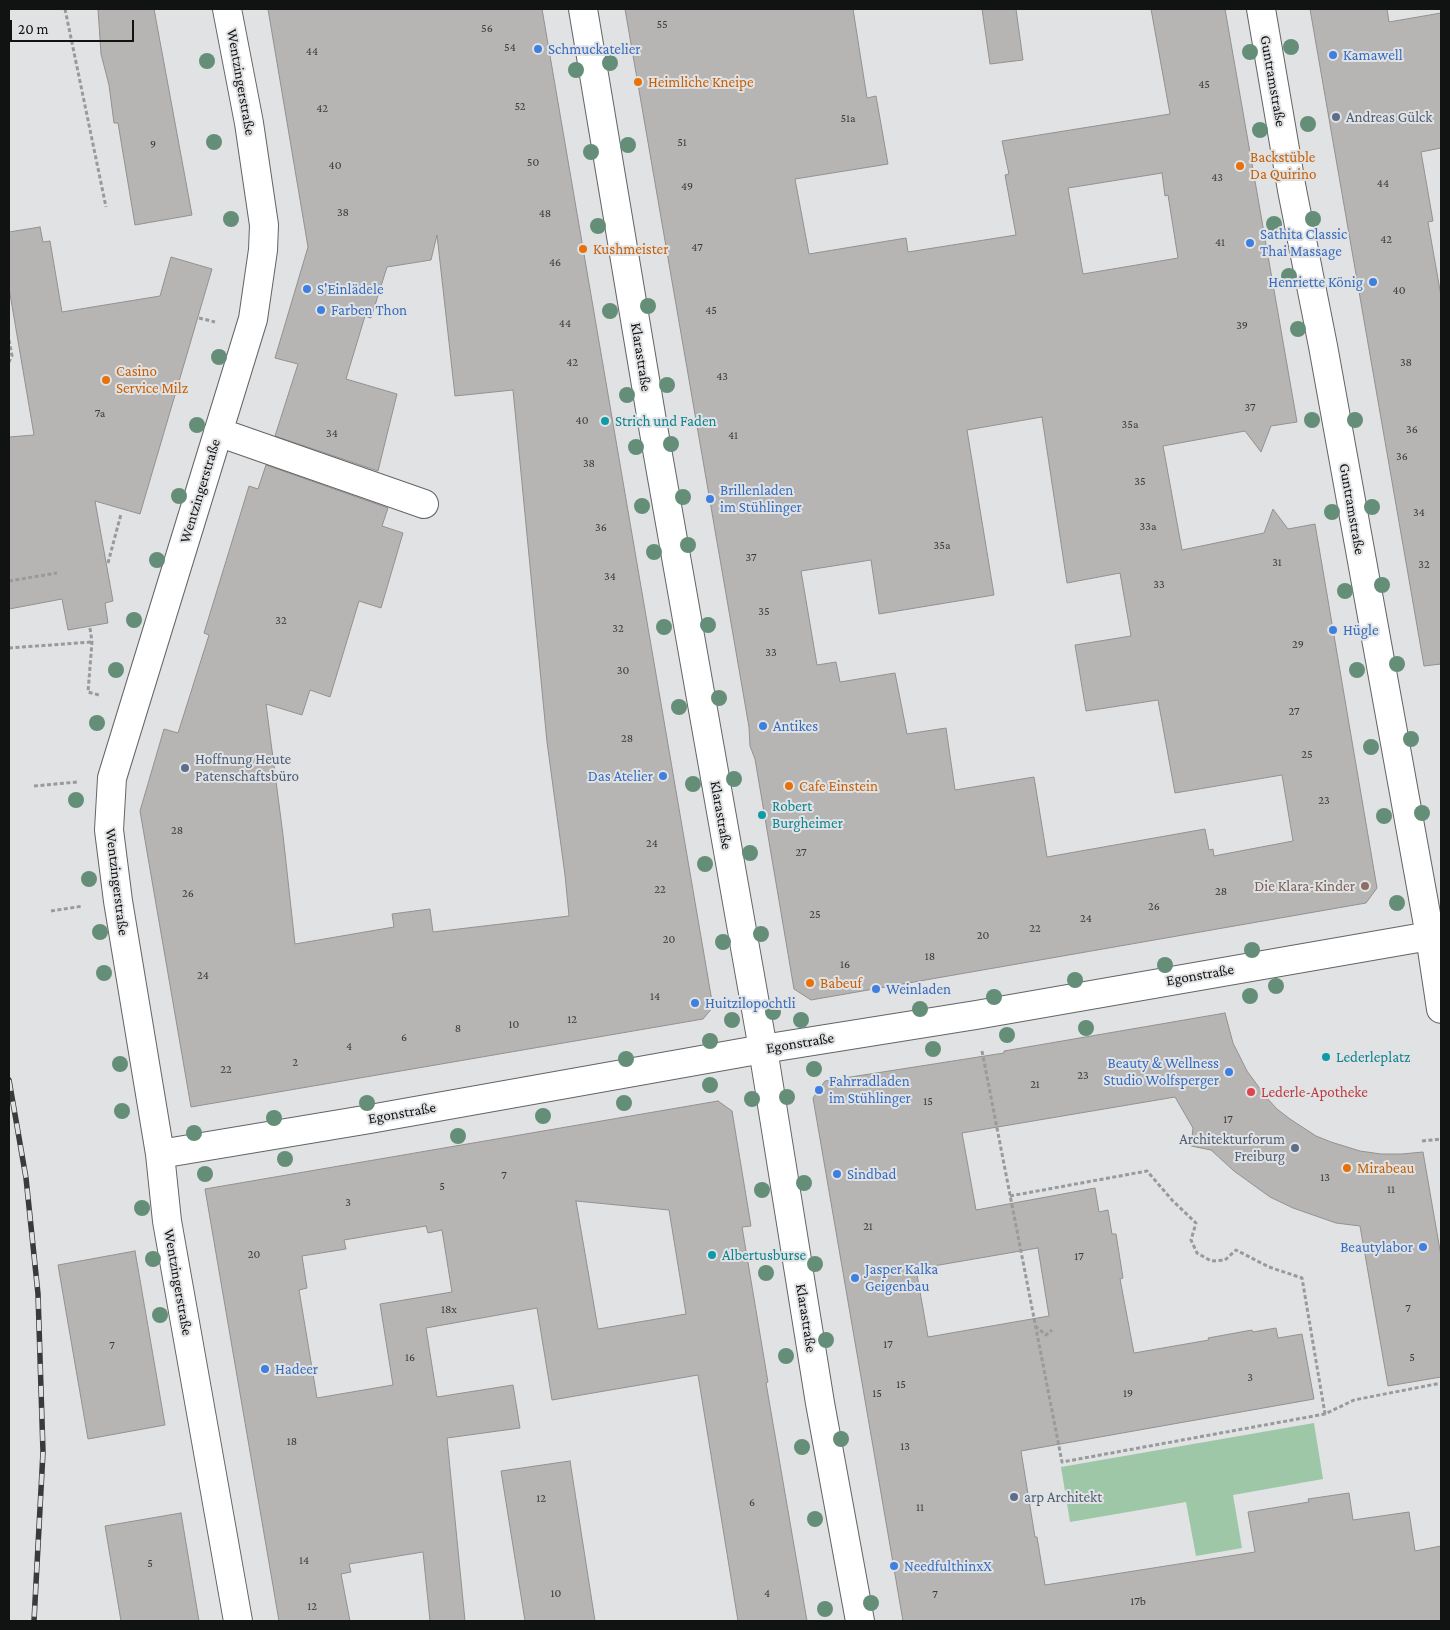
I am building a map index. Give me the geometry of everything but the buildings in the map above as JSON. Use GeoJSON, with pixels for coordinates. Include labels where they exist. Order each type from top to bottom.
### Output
{"type":"FeatureCollection","features":[{"type":"Feature","properties":{"kind":"street","name":"Wentzingerstraße"},"geometry":{"type":"LineString","coordinates":[[228,9],[250,123],[264,225],[263,250],[253,319],[112,778],[109,830],[118,901],[160,1154],[167,1221],[238,1621]]}},
{"type":"Feature","properties":{"kind":"street","name":"Klarastraße"},"geometry":{"type":"LineString","coordinates":[[583,9],[652,421],[763,1048],[820,1403],[860,1621]]}},
{"type":"Feature","properties":{"kind":"street","name":"Guntramstraße"},"geometry":{"type":"LineString","coordinates":[[1261,9],[1290,181],[1435,935],[1441,1009]]}},
{"type":"Feature","properties":{"kind":"street"},"geometry":{"type":"LineString","coordinates":[[218,432],[424,504]]}},
{"type":"Feature","properties":{"kind":"street","name":"Egonstraße"},"geometry":{"type":"LineString","coordinates":[[160,1154],[370,1119],[763,1048],[976,1015],[1435,935]]}},
{"type":"Feature","properties":{"kind":"path"},"geometry":{"type":"LineString","coordinates":[[66,9],[106,207]]}},
{"type":"Feature","properties":{"kind":"path"},"geometry":{"type":"LineString","coordinates":[[9,340],[12,356],[9,362]]}},
{"type":"Feature","properties":{"kind":"path"},"geometry":{"type":"LineString","coordinates":[[108,562],[120,514]]}},
{"type":"Feature","properties":{"kind":"path"},"geometry":{"type":"LineString","coordinates":[[9,580],[57,573]]}},
{"type":"Feature","properties":{"kind":"path"},"geometry":{"type":"LineString","coordinates":[[90,628],[92,642],[88,692],[136,704]]}},
{"type":"Feature","properties":{"kind":"path"},"geometry":{"type":"LineString","coordinates":[[9,648],[92,642]]}},
{"type":"Feature","properties":{"kind":"path"},"geometry":{"type":"LineString","coordinates":[[34,786],[112,778]]}},
{"type":"Feature","properties":{"kind":"path"},"geometry":{"type":"LineString","coordinates":[[976,1015],[1034,1326],[1062,1462],[1325,1414],[1354,1400],[1441,1384]]}},
{"type":"Feature","properties":{"kind":"path"},"geometry":{"type":"LineString","coordinates":[[1422,1141],[1441,1139]]}},
{"type":"Feature","properties":{"kind":"path"},"geometry":{"type":"LineString","coordinates":[[1010,1196],[1148,1172],[1172,1200],[1196,1223],[1191,1240],[1197,1253],[1211,1261],[1225,1260],[1236,1250],[1268,1267],[1302,1278],[1325,1414]]}},
{"type":"Feature","properties":{"kind":"path"},"geometry":{"type":"LineString","coordinates":[[1034,1326],[1046,1335],[1052,1330]]}},
{"type":"Feature","properties":{"kind":"green space"},"geometry":{"type":"Polygon","coordinates":[[[1314,1423],[1323,1479],[1233,1495],[1242,1548],[1196,1556],[1186,1502],[1070,1522],[1061,1467],[1314,1423]]]}},
{"type":"Feature","properties":{"kind":"railway"},"geometry":{"type":"LineString","coordinates":[[9,1080],[26,1178],[38,1294],[43,1452],[34,1621]]}},
{"type":"Feature","properties":{"kind":"place","name":"Schmuckatelier"},"geometry":{"type":"Point","coordinates":[538,49]}},
{"type":"Feature","properties":{"kind":"place","name":"Kamawell"},"geometry":{"type":"Point","coordinates":[1333,55]}},
{"type":"Feature","properties":{"kind":"place","name":"Heimliche Kneipe"},"geometry":{"type":"Point","coordinates":[638,82]}},
{"type":"Feature","properties":{"kind":"place","name":"Andreas Gülck"},"geometry":{"type":"Point","coordinates":[1336,117]}},
{"type":"Feature","properties":{"kind":"place","name":"Backstüble Da Quirino"},"geometry":{"type":"Point","coordinates":[1240,166]}},
{"type":"Feature","properties":{"kind":"place","name":"Sathita Classic Thai Massage"},"geometry":{"type":"Point","coordinates":[1250,243]}},
{"type":"Feature","properties":{"kind":"place","name":"Kushmeister"},"geometry":{"type":"Point","coordinates":[583,249]}},
{"type":"Feature","properties":{"kind":"place","name":"Henriette König"},"geometry":{"type":"Point","coordinates":[1373,282]}},
{"type":"Feature","properties":{"kind":"place","name":"S'Einlädele"},"geometry":{"type":"Point","coordinates":[307,289]}},
{"type":"Feature","properties":{"kind":"place","name":"Farben Thon"},"geometry":{"type":"Point","coordinates":[321,310]}},
{"type":"Feature","properties":{"kind":"place","name":"Casino Service Milz"},"geometry":{"type":"Point","coordinates":[106,380]}},
{"type":"Feature","properties":{"kind":"place","name":"Strich und Faden"},"geometry":{"type":"Point","coordinates":[605,421]}},
{"type":"Feature","properties":{"kind":"place","name":"Brillenladen im Stühlinger"},"geometry":{"type":"Point","coordinates":[710,499]}},
{"type":"Feature","properties":{"kind":"place","name":"Hügle"},"geometry":{"type":"Point","coordinates":[1333,630]}},
{"type":"Feature","properties":{"kind":"place","name":"Antikes"},"geometry":{"type":"Point","coordinates":[763,726]}},
{"type":"Feature","properties":{"kind":"place","name":"Hoffnung Heute Patenschaftsbüro"},"geometry":{"type":"Point","coordinates":[185,768]}},
{"type":"Feature","properties":{"kind":"place","name":"Das Atelier"},"geometry":{"type":"Point","coordinates":[663,776]}},
{"type":"Feature","properties":{"kind":"place","name":"Cafe Einstein"},"geometry":{"type":"Point","coordinates":[789,786]}},
{"type":"Feature","properties":{"kind":"place","name":"Robert Burgheimer"},"geometry":{"type":"Point","coordinates":[762,815]}},
{"type":"Feature","properties":{"kind":"place","name":"Die Klara-Kinder"},"geometry":{"type":"Point","coordinates":[1365,886]}},
{"type":"Feature","properties":{"kind":"place","name":"Babeuf"},"geometry":{"type":"Point","coordinates":[810,983]}},
{"type":"Feature","properties":{"kind":"place","name":"Weinladen"},"geometry":{"type":"Point","coordinates":[876,989]}},
{"type":"Feature","properties":{"kind":"place","name":"Huitzilopochtli"},"geometry":{"type":"Point","coordinates":[695,1003]}},
{"type":"Feature","properties":{"kind":"place","name":"Lederleplatz"},"geometry":{"type":"Point","coordinates":[1326,1057]}},
{"type":"Feature","properties":{"kind":"place","name":"Beauty & Wellness Studio Wolfsperger"},"geometry":{"type":"Point","coordinates":[1229,1072]}},
{"type":"Feature","properties":{"kind":"place","name":"Fahrradladen im Stühlinger"},"geometry":{"type":"Point","coordinates":[819,1090]}},
{"type":"Feature","properties":{"kind":"place","name":"Lederle-Apotheke"},"geometry":{"type":"Point","coordinates":[1251,1092]}},
{"type":"Feature","properties":{"kind":"place","name":"Architekturforum Freiburg"},"geometry":{"type":"Point","coordinates":[1295,1148]}},
{"type":"Feature","properties":{"kind":"place","name":"Mirabeau"},"geometry":{"type":"Point","coordinates":[1347,1168]}},
{"type":"Feature","properties":{"kind":"place","name":"Sindbad"},"geometry":{"type":"Point","coordinates":[837,1174]}},
{"type":"Feature","properties":{"kind":"place","name":"Beautylabor"},"geometry":{"type":"Point","coordinates":[1423,1247]}},
{"type":"Feature","properties":{"kind":"place","name":"Albertusburse"},"geometry":{"type":"Point","coordinates":[712,1255]}},
{"type":"Feature","properties":{"kind":"place","name":"Jasper Kalka Geigenbau"},"geometry":{"type":"Point","coordinates":[855,1278]}},
{"type":"Feature","properties":{"kind":"place","name":"Hadeer"},"geometry":{"type":"Point","coordinates":[265,1369]}},
{"type":"Feature","properties":{"kind":"place","name":"arp Architekt"},"geometry":{"type":"Point","coordinates":[1014,1497]}},
{"type":"Feature","properties":{"kind":"place","name":"NeedfulthinxX"},"geometry":{"type":"Point","coordinates":[894,1566]}}]}
